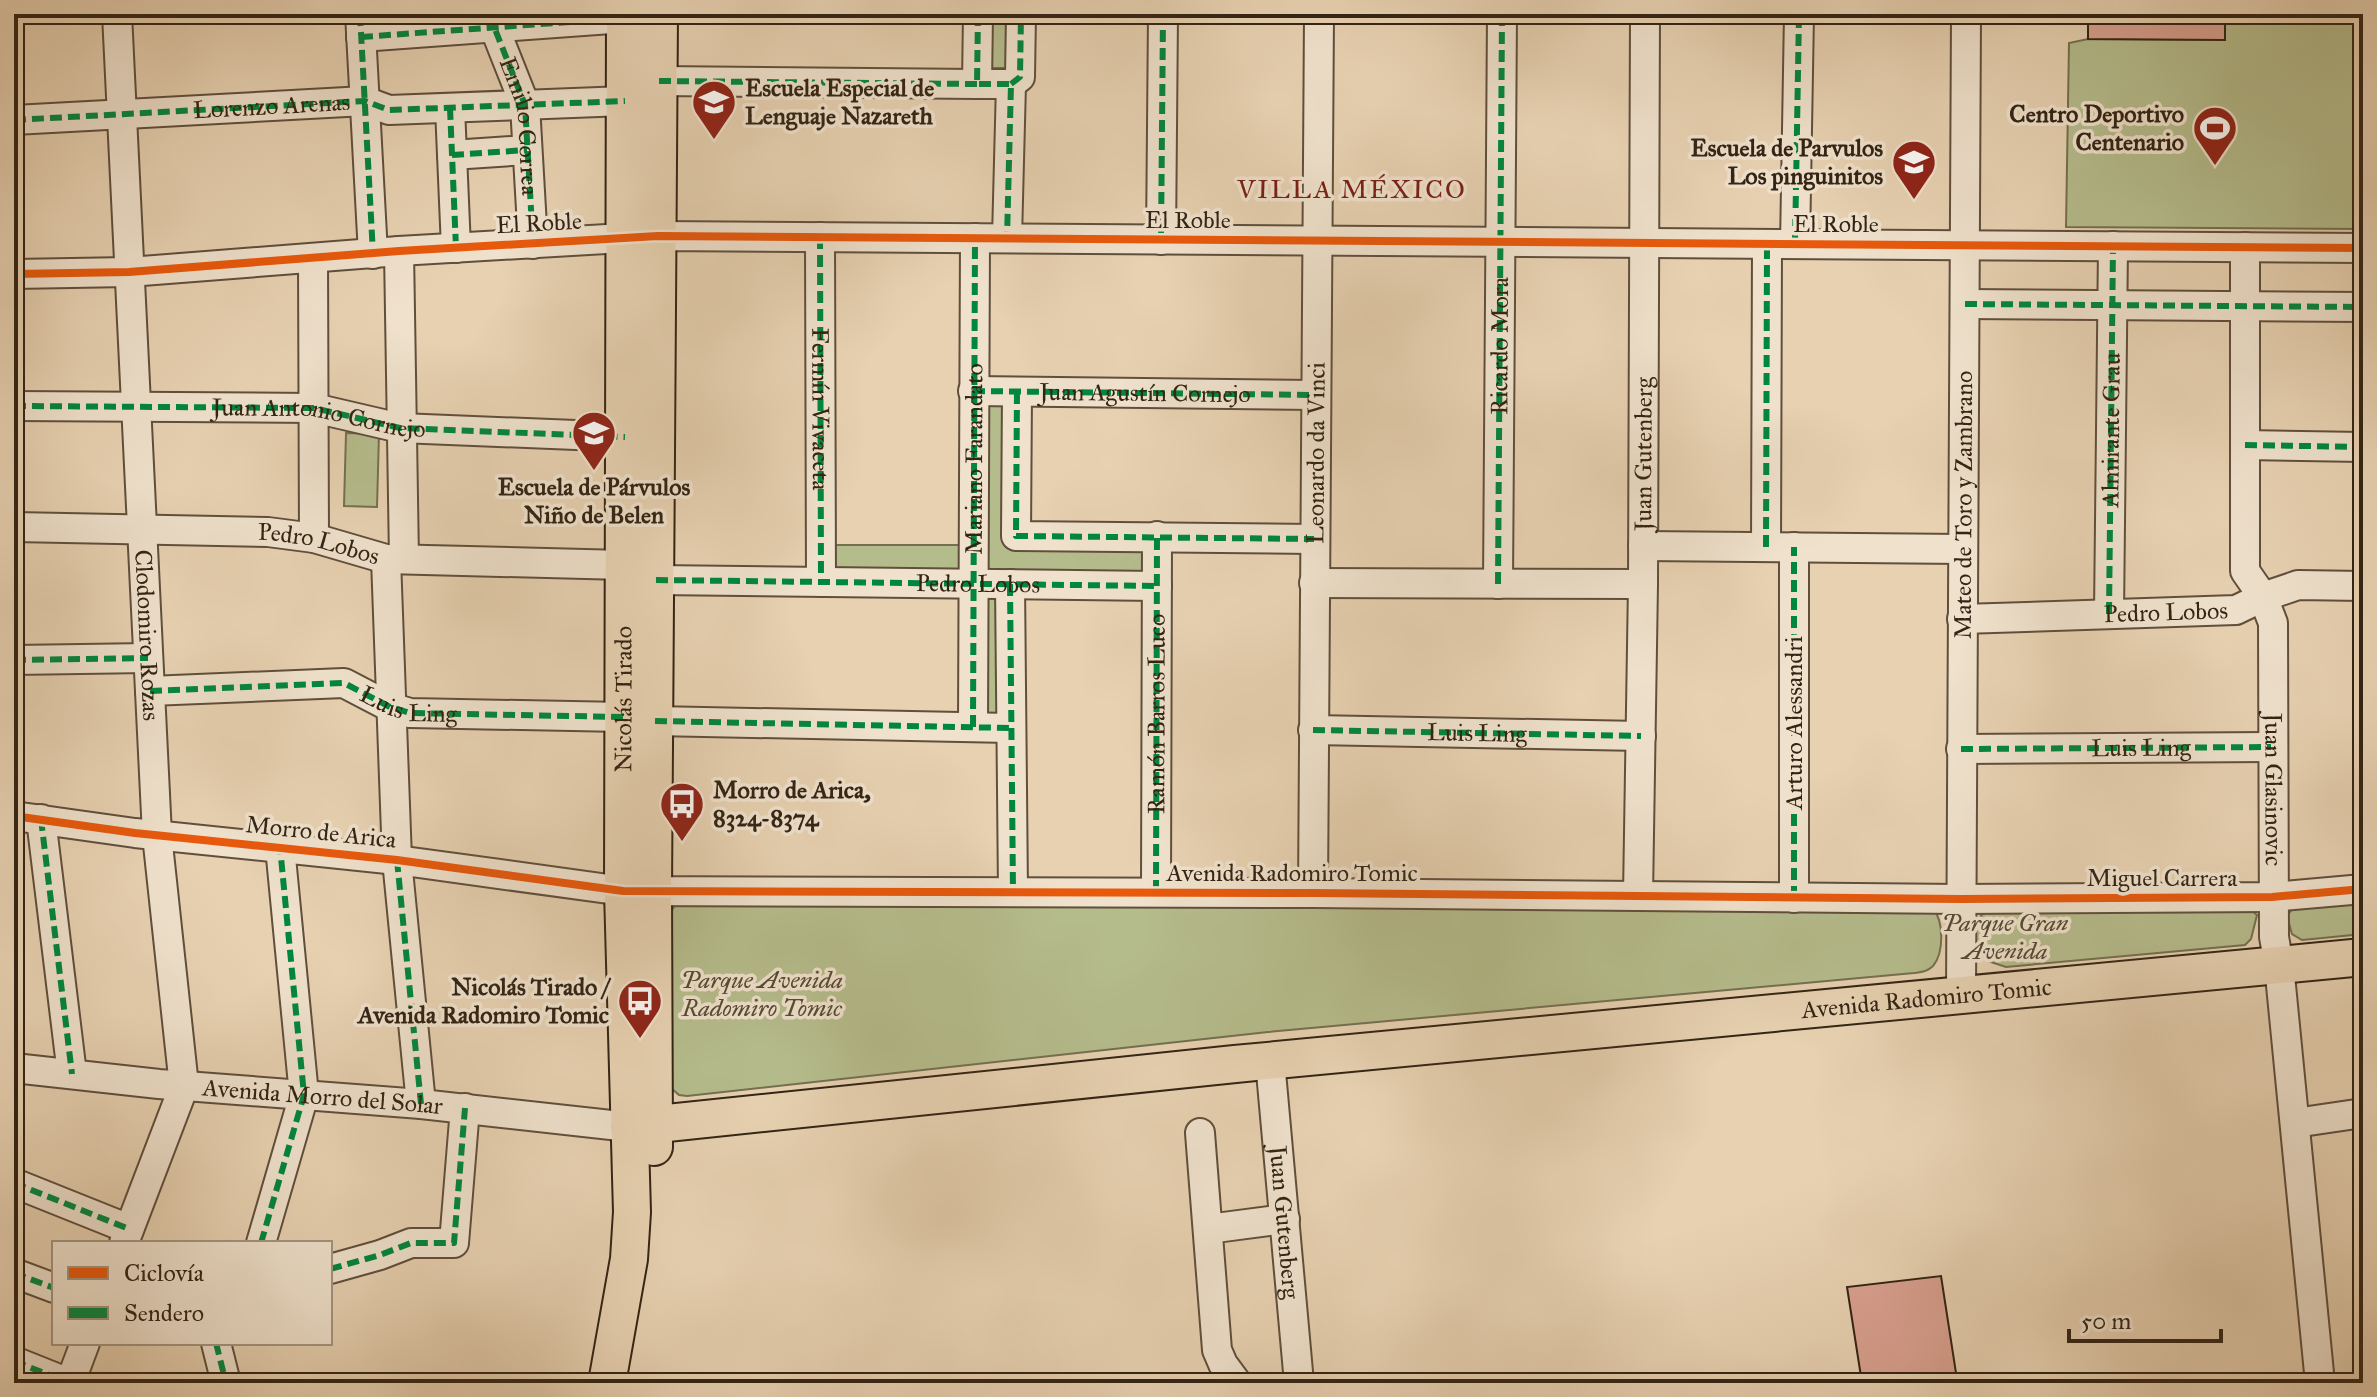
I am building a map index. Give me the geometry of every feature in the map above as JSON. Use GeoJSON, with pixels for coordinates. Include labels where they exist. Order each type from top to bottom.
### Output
{"type":"FeatureCollection","features":[{"type":"Feature","properties":{"kind":"main road","name":"Nicolás Tirado"},"geometry":{"type":"LineString","coordinates":[[636,15],[659,81],[641,237],[625,437],[640,572]]}},
{"type":"Feature","properties":{"kind":"main road","name":"Nicolás Tirado"},"geometry":{"type":"LineString","coordinates":[[630,1383],[649,1270],[653,1223],[642,1125],[638,891],[641,237],[625,101],[636,15]]}},
{"type":"Feature","properties":{"kind":"main road","name":"Avenida Radomiro Tomic"},"geometry":{"type":"LineString","coordinates":[[642,1125],[1270,1061],[2363,957]]}},
{"type":"Feature","properties":{"kind":"main road","name":"Nicolás Tirado"},"geometry":{"type":"LineString","coordinates":[[607,1383],[629,1259],[642,1125]]}},
{"type":"Feature","properties":{"kind":"street","name":"Clodomiro Rozas"},"geometry":{"type":"LineString","coordinates":[[117,14],[157,835],[184,1086],[126,1236]]}},
{"type":"Feature","properties":{"kind":"street"},"geometry":{"type":"LineString","coordinates":[[977,84],[978,14]]}},
{"type":"Feature","properties":{"kind":"street"},"geometry":{"type":"LineString","coordinates":[[659,81],[1011,84],[1020,77],[1021,14]]}},
{"type":"Feature","properties":{"kind":"street"},"geometry":{"type":"LineString","coordinates":[[1161,240],[1163,14]]}},
{"type":"Feature","properties":{"kind":"street","name":"Leonardo da Vinci"},"geometry":{"type":"LineString","coordinates":[[1313,893],[1319,14]]}},
{"type":"Feature","properties":{"kind":"street","name":"Ricardo Mora"},"geometry":{"type":"LineString","coordinates":[[1498,584],[1502,14]]}},
{"type":"Feature","properties":{"kind":"street","name":"Juan Gutenberg"},"geometry":{"type":"LineString","coordinates":[[1638,896],[1643,584],[1645,14]]}},
{"type":"Feature","properties":{"kind":"street"},"geometry":{"type":"LineString","coordinates":[[1766,547],[1781,244],[1799,14]]}},
{"type":"Feature","properties":{"kind":"street","name":"Mateo de Toro y Zambrano"},"geometry":{"type":"LineString","coordinates":[[1961,995],[1966,14]]}},
{"type":"Feature","properties":{"kind":"street"},"geometry":{"type":"LineString","coordinates":[[421,1104],[397,860],[390,707],[400,428],[386,252],[365,101],[360,25],[636,15]]}},
{"type":"Feature","properties":{"kind":"street","name":"Emilio Correa"},"geometry":{"type":"LineString","coordinates":[[492,21],[525,105],[533,244]]}},
{"type":"Feature","properties":{"kind":"street"},"geometry":{"type":"LineString","coordinates":[[1007,238],[1011,84]]}},
{"type":"Feature","properties":{"kind":"street","name":"Lorenzo Arenas"},"geometry":{"type":"LineString","coordinates":[[14,120],[365,101],[389,110],[625,101]]}},
{"type":"Feature","properties":{"kind":"street"},"geometry":{"type":"LineString","coordinates":[[450,108],[456,248]]}},
{"type":"Feature","properties":{"kind":"street"},"geometry":{"type":"LineString","coordinates":[[452,155],[527,150]]}},
{"type":"Feature","properties":{"kind":"street","name":"El Roble"},"geometry":{"type":"LineString","coordinates":[[14,274],[129,272],[386,252],[641,237],[2363,248]]}},
{"type":"Feature","properties":{"kind":"street","name":"Fermín Vivaceta"},"geometry":{"type":"LineString","coordinates":[[820,237],[821,582]]}},
{"type":"Feature","properties":{"kind":"street","name":"Mariano Farandato"},"geometry":{"type":"LineString","coordinates":[[973,727],[975,238]]}},
{"type":"Feature","properties":{"kind":"street","name":"Almirante Grau"},"geometry":{"type":"LineString","coordinates":[[2109,614],[2113,246]]}},
{"type":"Feature","properties":{"kind":"street","name":"Juan Glasinovic"},"geometry":{"type":"LineString","coordinates":[[2245,247],[2245,571],[2263,597],[2273,623],[2274,937],[2320,1383]]}},
{"type":"Feature","properties":{"kind":"street"},"geometry":{"type":"LineString","coordinates":[[313,258],[314,538]]}},
{"type":"Feature","properties":{"kind":"street"},"geometry":{"type":"LineString","coordinates":[[1965,304],[2363,307]]}},
{"type":"Feature","properties":{"kind":"street","name":"Juan Agustín Cornejo"},"geometry":{"type":"LineString","coordinates":[[973,391],[1315,395]]}},
{"type":"Feature","properties":{"kind":"street","name":"Mariano Farandato"},"geometry":{"type":"LineString","coordinates":[[1016,536],[1017,392]]}},
{"type":"Feature","properties":{"kind":"street","name":"Juan Antonio Cornejo"},"geometry":{"type":"LineString","coordinates":[[14,406],[314,408],[400,428],[625,437]]}},
{"type":"Feature","properties":{"kind":"street"},"geometry":{"type":"LineString","coordinates":[[2245,445],[2363,447]]}},
{"type":"Feature","properties":{"kind":"street","name":"Pedro Lobos"},"geometry":{"type":"LineString","coordinates":[[14,527],[268,532],[314,538],[395,559],[821,582],[1157,586]]}},
{"type":"Feature","properties":{"kind":"street","name":"Pedro Lobos"},"geometry":{"type":"LineString","coordinates":[[1016,536],[1314,539]]}},
{"type":"Feature","properties":{"kind":"street","name":"Ramón Barros Luco"},"geometry":{"type":"LineString","coordinates":[[1156,892],[1157,536]]}},
{"type":"Feature","properties":{"kind":"street"},"geometry":{"type":"LineString","coordinates":[[1643,546],[1963,549]]}},
{"type":"Feature","properties":{"kind":"street","name":"Arturo Alessandri"},"geometry":{"type":"LineString","coordinates":[[1794,547],[1794,898]]}},
{"type":"Feature","properties":{"kind":"street"},"geometry":{"type":"LineString","coordinates":[[1314,583],[1643,584]]}},
{"type":"Feature","properties":{"kind":"street"},"geometry":{"type":"LineString","coordinates":[[1010,584],[1013,892]]}},
{"type":"Feature","properties":{"kind":"street","name":"Pedro Lobos"},"geometry":{"type":"LineString","coordinates":[[1962,619],[2236,610],[2298,585],[2363,586]]}},
{"type":"Feature","properties":{"kind":"street"},"geometry":{"type":"LineString","coordinates":[[14,660],[148,658]]}},
{"type":"Feature","properties":{"kind":"street","name":"Luis Ling"},"geometry":{"type":"LineString","coordinates":[[150,691],[344,683],[390,707],[410,713],[1010,728]]}},
{"type":"Feature","properties":{"kind":"street","name":"Luis Ling"},"geometry":{"type":"LineString","coordinates":[[1313,730],[1641,736]]}},
{"type":"Feature","properties":{"kind":"street","name":"Luis Ling"},"geometry":{"type":"LineString","coordinates":[[1961,749],[2271,747]]}},
{"type":"Feature","properties":{"kind":"street"},"geometry":{"type":"LineString","coordinates":[[27,817],[72,1074]]}},
{"type":"Feature","properties":{"kind":"street","name":"Morro de Arica"},"geometry":{"type":"LineString","coordinates":[[27,817],[638,891]]}},
{"type":"Feature","properties":{"kind":"street"},"geometry":{"type":"LineString","coordinates":[[262,1241],[304,1095],[280,847]]}},
{"type":"Feature","properties":{"kind":"street","name":"Miguel Carrera"},"geometry":{"type":"LineString","coordinates":[[1960,899],[2272,897],[2363,889]]}},
{"type":"Feature","properties":{"kind":"street","name":"Avenida Radomiro Tomic"},"geometry":{"type":"LineString","coordinates":[[638,891],[1960,899]]}},
{"type":"Feature","properties":{"kind":"street","name":"Juan Gutenberg"},"geometry":{"type":"LineString","coordinates":[[1270,1061],[1299,1383]]}},
{"type":"Feature","properties":{"kind":"street","name":"Avenida Morro del Solar"},"geometry":{"type":"LineString","coordinates":[[14,1068],[184,1086],[642,1125]]}},
{"type":"Feature","properties":{"kind":"street"},"geometry":{"type":"LineString","coordinates":[[332,1268],[411,1243],[454,1243],[465,1108]]}},
{"type":"Feature","properties":{"kind":"street"},"geometry":{"type":"LineString","coordinates":[[2295,1123],[2363,1113]]}},
{"type":"Feature","properties":{"kind":"street"},"geometry":{"type":"LineString","coordinates":[[1200,1133],[1217,1350],[1237,1383]]}},
{"type":"Feature","properties":{"kind":"street"},"geometry":{"type":"LineString","coordinates":[[14,1183],[126,1236]]}},
{"type":"Feature","properties":{"kind":"street"},"geometry":{"type":"LineString","coordinates":[[1208,1229],[1285,1219]]}},
{"type":"Feature","properties":{"kind":"street"},"geometry":{"type":"LineString","coordinates":[[14,1273],[52,1287]]}},
{"type":"Feature","properties":{"kind":"street"},"geometry":{"type":"LineString","coordinates":[[14,1361],[70,1383],[84,1345]]}},
{"type":"Feature","properties":{"kind":"street"},"geometry":{"type":"LineString","coordinates":[[216,1345],[226,1383]]}},
{"type":"Feature","properties":{"kind":"green space"},"geometry":{"type":"Polygon","coordinates":[[[989,14],[1012,14],[1011,68],[988,68],[989,14]]]}},
{"type":"Feature","properties":{"kind":"green space","name":"Centro Deportivo Centenario"},"geometry":{"type":"Polygon","coordinates":[[[2225,14],[2363,14],[2363,229],[2066,227],[2069,43],[2088,39],[2224,40],[2225,14]]]}},
{"type":"Feature","properties":{"kind":"green space"},"geometry":{"type":"Polygon","coordinates":[[[987,404],[1004,405],[1007,542],[1139,549],[1147,553],[1147,574],[988,573],[982,563],[987,404]]]}},
{"type":"Feature","properties":{"kind":"green space"},"geometry":{"type":"Polygon","coordinates":[[[346,433],[379,434],[377,507],[344,506],[346,433]]]}},
{"type":"Feature","properties":{"kind":"green space"},"geometry":{"type":"Polygon","coordinates":[[[832,545],[965,545],[965,573],[832,573],[832,545]]]}},
{"type":"Feature","properties":{"kind":"green space"},"geometry":{"type":"Polygon","coordinates":[[[981,595],[1003,595],[1002,719],[980,719],[981,595]]]}},
{"type":"Feature","properties":{"kind":"green space"},"geometry":{"type":"Polygon","coordinates":[[[2363,900],[2363,934],[2302,940],[2292,934],[2287,916],[2293,908],[2363,900]]]}},
{"type":"Feature","properties":{"kind":"green space","name":"Parque Avenida Radomiro Tomic"},"geometry":{"type":"Polygon","coordinates":[[[676,904],[1933,909],[1939,921],[1941,937],[1933,966],[1914,973],[1268,1032],[687,1096],[679,1095],[671,1088],[670,913],[676,904]]]}},
{"type":"Feature","properties":{"kind":"green space","name":"Parque Gran Avenida"},"geometry":{"type":"Polygon","coordinates":[[[1990,909],[2251,910],[2257,915],[2251,939],[2245,945],[2006,967],[1988,961],[1976,950],[1977,921],[1990,909]]]}},
{"type":"Feature","properties":{"kind":"building","name":"Centro Deportivo Centenario"},"geometry":{"type":"Polygon","coordinates":[[[2088,14],[2225,14],[2225,40],[2088,39],[2088,14]]]}},
{"type":"Feature","properties":{"kind":"building"},"geometry":{"type":"Polygon","coordinates":[[[1941,1276],[1956,1373],[1901,1383],[1862,1383],[1847,1287],[1941,1276]]]}},
{"type":"Feature","properties":{"kind":"marked path"},"geometry":{"type":"LineString","coordinates":[[360,14],[373,254]]}},
{"type":"Feature","properties":{"kind":"marked path"},"geometry":{"type":"LineString","coordinates":[[489,14],[525,105],[533,244]]}},
{"type":"Feature","properties":{"kind":"marked path"},"geometry":{"type":"LineString","coordinates":[[978,14],[977,84],[1011,84],[1007,238]]}},
{"type":"Feature","properties":{"kind":"marked path"},"geometry":{"type":"LineString","coordinates":[[1011,84],[1020,77],[1021,14]]}},
{"type":"Feature","properties":{"kind":"marked path"},"geometry":{"type":"LineString","coordinates":[[1161,240],[1163,14]]}},
{"type":"Feature","properties":{"kind":"marked path"},"geometry":{"type":"LineString","coordinates":[[1498,584],[1502,14]]}},
{"type":"Feature","properties":{"kind":"marked path"},"geometry":{"type":"LineString","coordinates":[[1795,244],[1799,14]]}},
{"type":"Feature","properties":{"kind":"marked path"},"geometry":{"type":"LineString","coordinates":[[361,37],[625,18]]}},
{"type":"Feature","properties":{"kind":"marked path"},"geometry":{"type":"LineString","coordinates":[[659,81],[977,84]]}},
{"type":"Feature","properties":{"kind":"marked path"},"geometry":{"type":"LineString","coordinates":[[14,120],[365,101],[389,110],[625,101]]}},
{"type":"Feature","properties":{"kind":"marked path"},"geometry":{"type":"LineString","coordinates":[[450,108],[456,248]]}},
{"type":"Feature","properties":{"kind":"marked path"},"geometry":{"type":"LineString","coordinates":[[452,155],[527,150]]}},
{"type":"Feature","properties":{"kind":"marked path"},"geometry":{"type":"LineString","coordinates":[[820,237],[821,582]]}},
{"type":"Feature","properties":{"kind":"marked path"},"geometry":{"type":"LineString","coordinates":[[973,727],[975,238]]}},
{"type":"Feature","properties":{"kind":"marked path"},"geometry":{"type":"LineString","coordinates":[[1766,547],[1767,244]]}},
{"type":"Feature","properties":{"kind":"marked path"},"geometry":{"type":"LineString","coordinates":[[2109,614],[2113,246]]}},
{"type":"Feature","properties":{"kind":"marked path"},"geometry":{"type":"LineString","coordinates":[[1965,304],[2363,307]]}},
{"type":"Feature","properties":{"kind":"marked path"},"geometry":{"type":"LineString","coordinates":[[973,391],[1315,395]]}},
{"type":"Feature","properties":{"kind":"marked path"},"geometry":{"type":"LineString","coordinates":[[1017,392],[1016,536],[1314,539]]}},
{"type":"Feature","properties":{"kind":"marked path"},"geometry":{"type":"LineString","coordinates":[[14,406],[314,408],[400,428],[625,437]]}},
{"type":"Feature","properties":{"kind":"marked path"},"geometry":{"type":"LineString","coordinates":[[2245,445],[2363,447]]}},
{"type":"Feature","properties":{"kind":"marked path"},"geometry":{"type":"LineString","coordinates":[[1156,892],[1157,536]]}},
{"type":"Feature","properties":{"kind":"marked path"},"geometry":{"type":"LineString","coordinates":[[1794,547],[1794,898]]}},
{"type":"Feature","properties":{"kind":"marked path"},"geometry":{"type":"LineString","coordinates":[[656,580],[1157,586]]}},
{"type":"Feature","properties":{"kind":"marked path"},"geometry":{"type":"LineString","coordinates":[[1010,584],[1013,892]]}},
{"type":"Feature","properties":{"kind":"marked path"},"geometry":{"type":"LineString","coordinates":[[14,660],[148,658]]}},
{"type":"Feature","properties":{"kind":"marked path"},"geometry":{"type":"LineString","coordinates":[[150,691],[344,683],[390,707],[410,713],[623,717]]}},
{"type":"Feature","properties":{"kind":"marked path"},"geometry":{"type":"LineString","coordinates":[[655,721],[1010,728]]}},
{"type":"Feature","properties":{"kind":"marked path"},"geometry":{"type":"LineString","coordinates":[[1313,730],[1641,736]]}},
{"type":"Feature","properties":{"kind":"marked path"},"geometry":{"type":"LineString","coordinates":[[1961,749],[2271,747]]}},
{"type":"Feature","properties":{"kind":"marked path"},"geometry":{"type":"LineString","coordinates":[[41,819],[72,1074]]}},
{"type":"Feature","properties":{"kind":"marked path"},"geometry":{"type":"LineString","coordinates":[[262,1241],[304,1095],[280,847]]}},
{"type":"Feature","properties":{"kind":"marked path"},"geometry":{"type":"LineString","coordinates":[[397,860],[421,1104]]}},
{"type":"Feature","properties":{"kind":"marked path"},"geometry":{"type":"LineString","coordinates":[[332,1268],[411,1243],[454,1243],[465,1108]]}},
{"type":"Feature","properties":{"kind":"marked path"},"geometry":{"type":"LineString","coordinates":[[14,1183],[129,1229]]}},
{"type":"Feature","properties":{"kind":"marked path"},"geometry":{"type":"LineString","coordinates":[[14,1273],[52,1287]]}},
{"type":"Feature","properties":{"kind":"marked path"},"geometry":{"type":"LineString","coordinates":[[216,1345],[226,1383]]}},
{"type":"Feature","properties":{"kind":"marked path"},"geometry":{"type":"LineString","coordinates":[[14,1361],[69,1383]]}},
{"type":"Feature","properties":{"kind":"cycle path"},"geometry":{"type":"LineString","coordinates":[[14,274],[129,272],[399,251],[658,236],[2363,248]]}},
{"type":"Feature","properties":{"kind":"cycle path"},"geometry":{"type":"LineString","coordinates":[[14,816],[135,833],[397,860],[623,891],[1960,899],[2272,897],[2363,889]]}},
{"type":"Feature","properties":{"kind":"place","name":"Escuela Especial de Lenguaje Nazareth"},"geometry":{"type":"Point","coordinates":[714,141]}},
{"type":"Feature","properties":{"kind":"place","name":"Centro Deportivo Centenario"},"geometry":{"type":"Point","coordinates":[2215,167]}},
{"type":"Feature","properties":{"kind":"place","name":"Escuela de Parvulos Los pinguinitos"},"geometry":{"type":"Point","coordinates":[1914,201]}},
{"type":"Feature","properties":{"kind":"place","name":"Escuela de Párvulos Niño de Belen"},"geometry":{"type":"Point","coordinates":[594,472]}},
{"type":"Feature","properties":{"kind":"place","name":"Morro de Arica, 8324-8374"},"geometry":{"type":"Point","coordinates":[682,843]}},
{"type":"Feature","properties":{"kind":"place","name":"Nicolás Tirado / Avenida Radomiro Tomic"},"geometry":{"type":"Point","coordinates":[640,1040]}},
{"type":"Feature","properties":{"kind":"district","name":"VILLA MÉXICO"},"geometry":{"type":"Point","coordinates":[1352,189]}}]}
